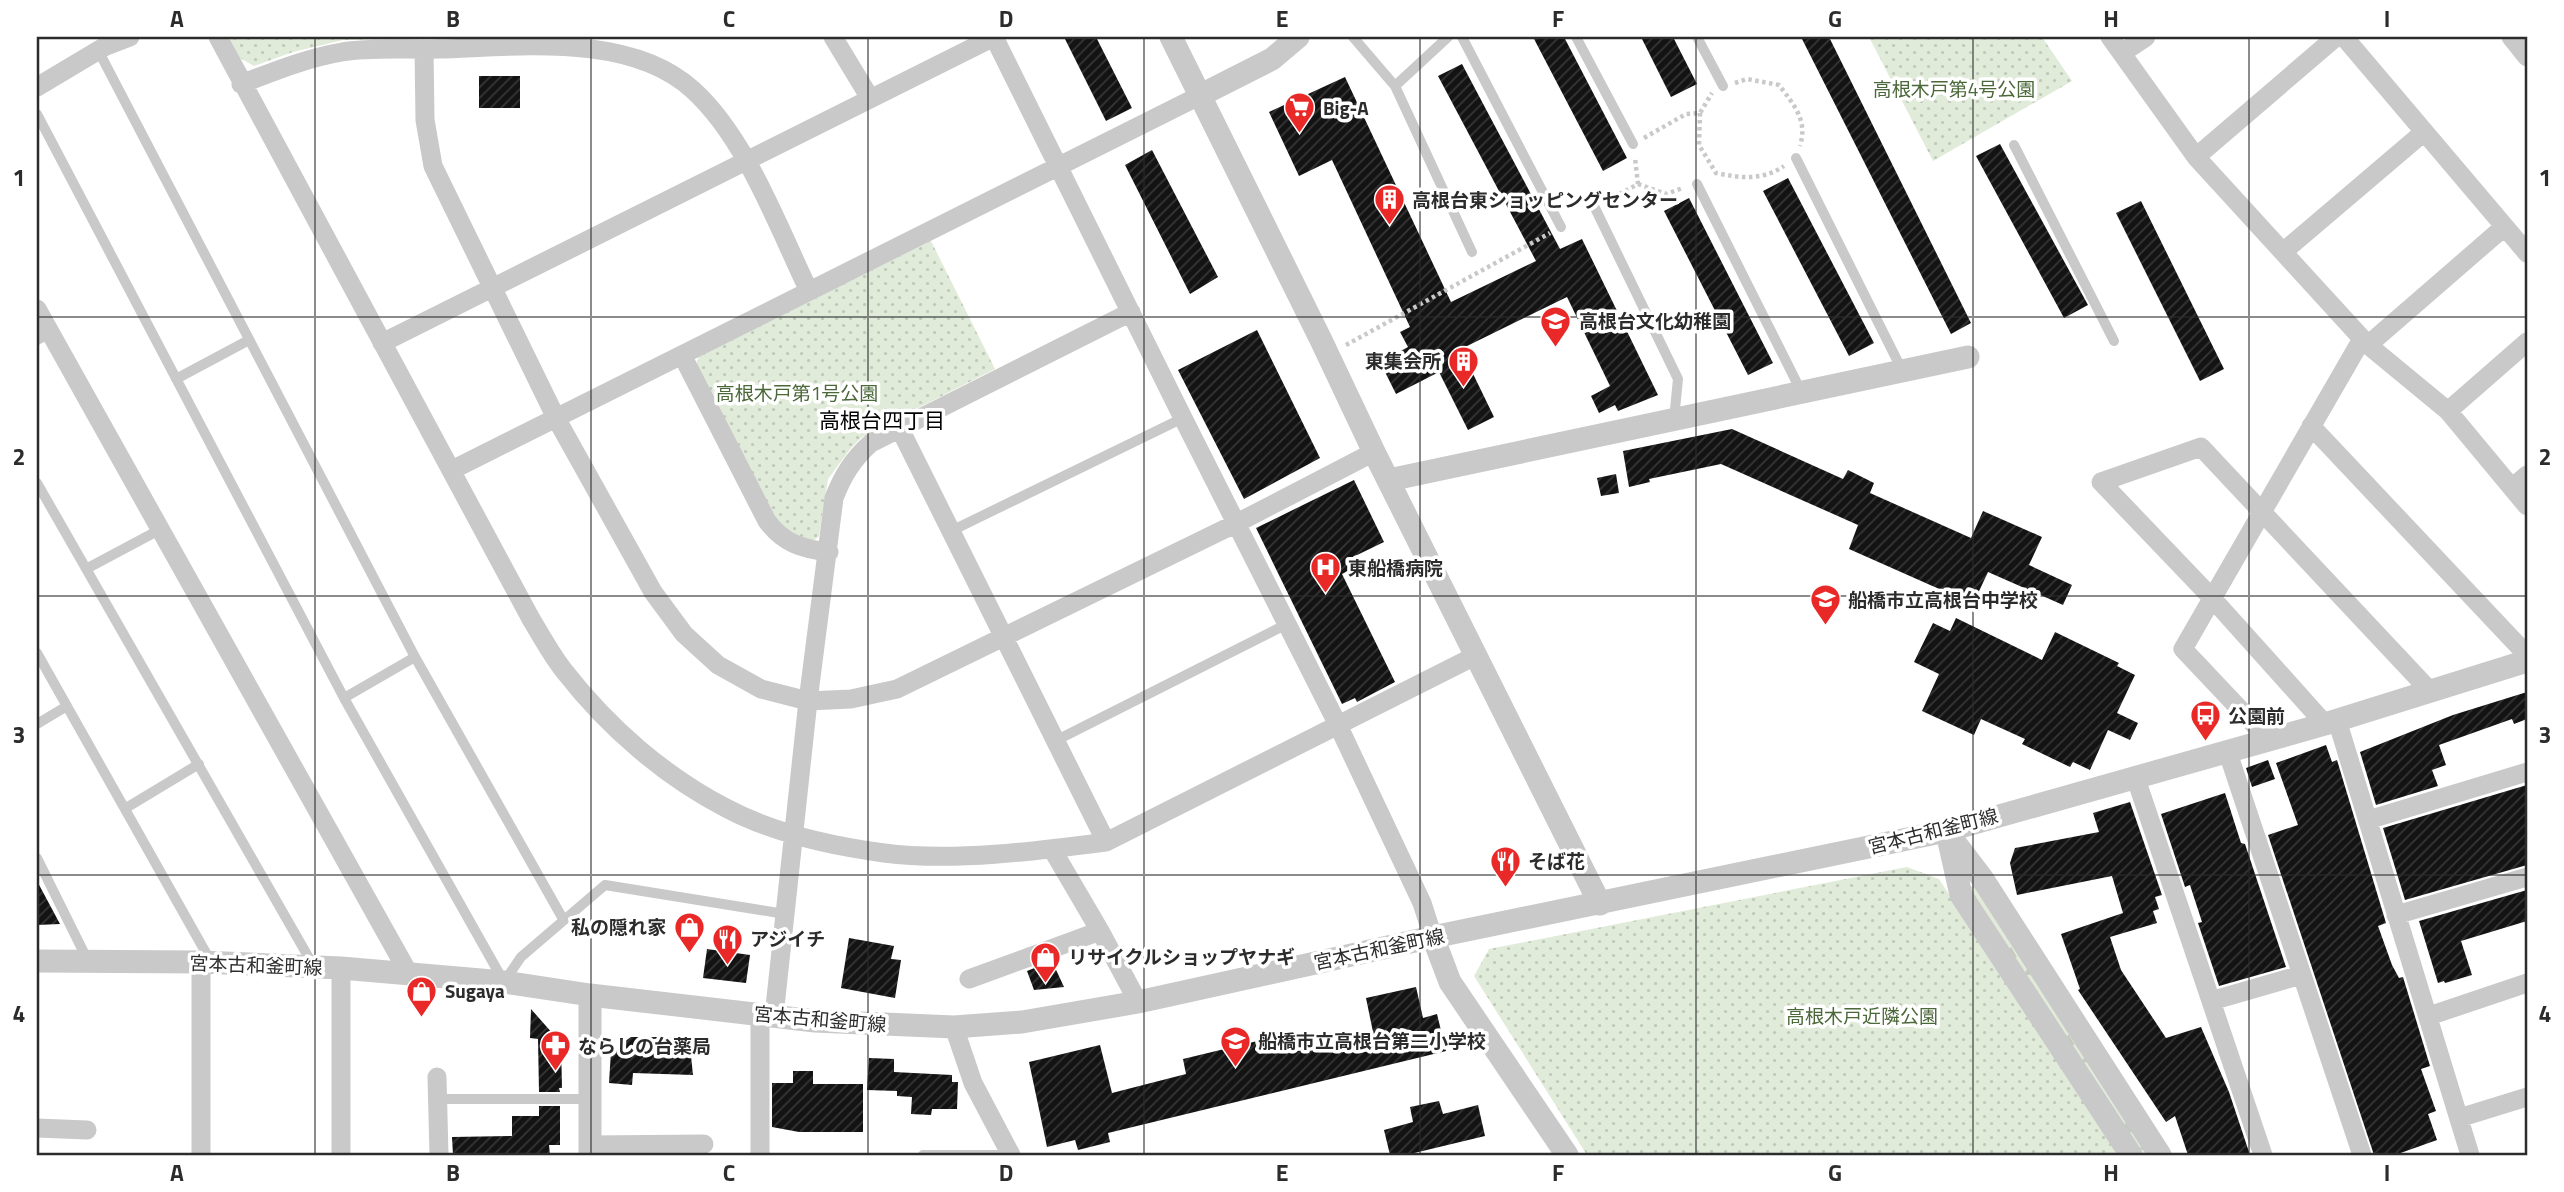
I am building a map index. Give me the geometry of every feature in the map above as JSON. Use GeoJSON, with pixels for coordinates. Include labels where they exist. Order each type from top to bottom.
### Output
{"type":"FeatureCollection","features":[{"type":"Feature","properties":{"kind":"street"},"geometry":{"type":"LineString","coordinates":[[37,87],[98,50],[130,37]]}},
{"type":"Feature","properties":{"kind":"street"},"geometry":{"type":"LineString","coordinates":[[218,37],[531,619],[564,671],[611,725],[667,770],[727,809],[793,835],[884,853],[964,855],[1106,842],[1475,656]]}},
{"type":"Feature","properties":{"kind":"street"},"geometry":{"type":"LineString","coordinates":[[833,37],[870,97]]}},
{"type":"Feature","properties":{"kind":"street"},"geometry":{"type":"LineString","coordinates":[[382,342],[994,37],[1338,725],[1422,903],[1450,982],[1567,1155]]}},
{"type":"Feature","properties":{"kind":"street"},"geometry":{"type":"LineString","coordinates":[[1171,37],[1374,452],[1600,904]]}},
{"type":"Feature","properties":{"kind":"street"},"geometry":{"type":"LineString","coordinates":[[452,470],[1272,59],[1298,37]]}},
{"type":"Feature","properties":{"kind":"street"},"geometry":{"type":"LineString","coordinates":[[2110,37],[2196,157],[2365,342],[2448,411],[2527,506]]}},
{"type":"Feature","properties":{"kind":"street"},"geometry":{"type":"LineString","coordinates":[[2122,53],[2146,37]]}},
{"type":"Feature","properties":{"kind":"street"},"geometry":{"type":"LineString","coordinates":[[2196,157],[2336,37]]}},
{"type":"Feature","properties":{"kind":"street"},"geometry":{"type":"LineString","coordinates":[[2344,37],[2527,253]]}},
{"type":"Feature","properties":{"kind":"street"},"geometry":{"type":"LineString","coordinates":[[2511,37],[2527,57]]}},
{"type":"Feature","properties":{"kind":"street"},"geometry":{"type":"LineString","coordinates":[[242,84],[292,64],[344,51],[424,49],[499,42],[591,48],[616,52],[656,66],[677,76],[720,120],[746,160],[809,290]]}},
{"type":"Feature","properties":{"kind":"street"},"geometry":{"type":"LineString","coordinates":[[424,49],[425,120],[433,166],[556,418],[653,592],[684,634],[718,665],[761,689],[808,701],[851,699],[897,689],[1237,523],[1374,452]]}},
{"type":"Feature","properties":{"kind":"street"},"geometry":{"type":"LineString","coordinates":[[2283,252],[2424,132]]}},
{"type":"Feature","properties":{"kind":"street"},"geometry":{"type":"LineString","coordinates":[[2269,739],[2183,649],[2311,426],[2365,342],[2504,227]]}},
{"type":"Feature","properties":{"kind":"street"},"geometry":{"type":"LineString","coordinates":[[37,309],[43,336],[161,529],[409,974]]}},
{"type":"Feature","properties":{"kind":"street"},"geometry":{"type":"LineString","coordinates":[[760,1155],[766,1015],[785,914],[834,498],[849,466],[871,443],[1131,312]]}},
{"type":"Feature","properties":{"kind":"street"},"geometry":{"type":"LineString","coordinates":[[2448,411],[2527,342]]}},
{"type":"Feature","properties":{"kind":"street"},"geometry":{"type":"LineString","coordinates":[[682,355],[767,521],[792,544],[828,552]]}},
{"type":"Feature","properties":{"kind":"street"},"geometry":{"type":"LineString","coordinates":[[1389,480],[1968,358]]}},
{"type":"Feature","properties":{"kind":"street"},"geometry":{"type":"LineString","coordinates":[[2311,426],[2527,655]]}},
{"type":"Feature","properties":{"kind":"street"},"geometry":{"type":"LineString","coordinates":[[901,429],[1106,842]]}},
{"type":"Feature","properties":{"kind":"street"},"geometry":{"type":"LineString","coordinates":[[2431,692],[2201,447],[2101,482],[2331,722],[2368,820],[2470,1155]]}},
{"type":"Feature","properties":{"kind":"street"},"geometry":{"type":"LineString","coordinates":[[2512,488],[2527,475]]}},
{"type":"Feature","properties":{"kind":"street","name":"宮本古和釜町線"},"geometry":{"type":"LineString","coordinates":[[37,961],[206,962],[341,968],[504,982],[590,995],[815,1021],[954,1027],[1022,1022],[1138,1002],[1433,937],[1946,831],[2331,722],[2527,661]]}},
{"type":"Feature","properties":{"kind":"street"},"geometry":{"type":"LineString","coordinates":[[2227,750],[2362,1155]]}},
{"type":"Feature","properties":{"kind":"street"},"geometry":{"type":"LineString","coordinates":[[2368,820],[2527,772]]}},
{"type":"Feature","properties":{"kind":"street"},"geometry":{"type":"LineString","coordinates":[[2135,776],[2263,1155]]}},
{"type":"Feature","properties":{"kind":"street"},"geometry":{"type":"LineString","coordinates":[[1946,831],[1961,895],[2131,1155]]}},
{"type":"Feature","properties":{"kind":"street"},"geometry":{"type":"LineString","coordinates":[[1946,831],[1982,878],[2160,1155]]}},
{"type":"Feature","properties":{"kind":"street"},"geometry":{"type":"LineString","coordinates":[[1052,849],[1138,1002]]}},
{"type":"Feature","properties":{"kind":"street"},"geometry":{"type":"LineString","coordinates":[[2396,915],[2527,877]]}},
{"type":"Feature","properties":{"kind":"street"},"geometry":{"type":"LineString","coordinates":[[970,979],[1100,931]]}},
{"type":"Feature","properties":{"kind":"street"},"geometry":{"type":"LineString","coordinates":[[201,1155],[206,962]]}},
{"type":"Feature","properties":{"kind":"street"},"geometry":{"type":"LineString","coordinates":[[341,968],[341,1155]]}},
{"type":"Feature","properties":{"kind":"street"},"geometry":{"type":"LineString","coordinates":[[2211,1001],[2301,975]]}},
{"type":"Feature","properties":{"kind":"street"},"geometry":{"type":"LineString","coordinates":[[2428,1016],[2527,983]]}},
{"type":"Feature","properties":{"kind":"street"},"geometry":{"type":"LineString","coordinates":[[590,995],[590,1150],[704,1144]]}},
{"type":"Feature","properties":{"kind":"street"},"geometry":{"type":"LineString","coordinates":[[954,1027],[973,1083],[1011,1155]]}},
{"type":"Feature","properties":{"kind":"street"},"geometry":{"type":"LineString","coordinates":[[437,1077],[439,1155]]}},
{"type":"Feature","properties":{"kind":"street"},"geometry":{"type":"LineString","coordinates":[[2459,1118],[2527,1097]]}},
{"type":"Feature","properties":{"kind":"street"},"geometry":{"type":"LineString","coordinates":[[37,1128],[87,1130]]}},
{"type":"Feature","properties":{"kind":"lane"},"geometry":{"type":"LineString","coordinates":[[1353,37],[1395,86],[1472,252]]}},
{"type":"Feature","properties":{"kind":"lane"},"geometry":{"type":"LineString","coordinates":[[1395,86],[1448,37]]}},
{"type":"Feature","properties":{"kind":"lane"},"geometry":{"type":"LineString","coordinates":[[1462,37],[1561,227]]}},
{"type":"Feature","properties":{"kind":"lane"},"geometry":{"type":"LineString","coordinates":[[1576,37],[1633,144]]}},
{"type":"Feature","properties":{"kind":"lane"},"geometry":{"type":"LineString","coordinates":[[1697,37],[1723,86]]}},
{"type":"Feature","properties":{"kind":"lane"},"geometry":{"type":"LineString","coordinates":[[98,50],[415,657],[563,919]]}},
{"type":"Feature","properties":{"kind":"lane"},"geometry":{"type":"LineString","coordinates":[[37,114],[344,698],[504,982],[521,957],[605,885],[785,914]]}},
{"type":"Feature","properties":{"kind":"lane"},"geometry":{"type":"LineString","coordinates":[[2014,145],[2114,341]]}},
{"type":"Feature","properties":{"kind":"lane"},"geometry":{"type":"LineString","coordinates":[[1796,158],[1903,372]]}},
{"type":"Feature","properties":{"kind":"lane"},"geometry":{"type":"LineString","coordinates":[[1697,184],[1802,393]]}},
{"type":"Feature","properties":{"kind":"lane"},"geometry":{"type":"LineString","coordinates":[[1595,208],[1678,379],[1674,420]]}},
{"type":"Feature","properties":{"kind":"lane"},"geometry":{"type":"LineString","coordinates":[[176,379],[249,340]]}},
{"type":"Feature","properties":{"kind":"lane"},"geometry":{"type":"LineString","coordinates":[[951,531],[1183,418]]}},
{"type":"Feature","properties":{"kind":"lane"},"geometry":{"type":"LineString","coordinates":[[37,483],[314,967]]}},
{"type":"Feature","properties":{"kind":"lane"},"geometry":{"type":"LineString","coordinates":[[86,569],[161,529]]}},
{"type":"Feature","properties":{"kind":"lane"},"geometry":{"type":"LineString","coordinates":[[1055,741],[1287,624]]}},
{"type":"Feature","properties":{"kind":"lane"},"geometry":{"type":"LineString","coordinates":[[37,653],[125,808],[206,962]]}},
{"type":"Feature","properties":{"kind":"lane"},"geometry":{"type":"LineString","coordinates":[[344,698],[415,657]]}},
{"type":"Feature","properties":{"kind":"lane"},"geometry":{"type":"LineString","coordinates":[[37,724],[68,706]]}},
{"type":"Feature","properties":{"kind":"lane"},"geometry":{"type":"LineString","coordinates":[[125,808],[199,764]]}},
{"type":"Feature","properties":{"kind":"lane"},"geometry":{"type":"LineString","coordinates":[[37,858],[88,961]]}},
{"type":"Feature","properties":{"kind":"lane"},"geometry":{"type":"LineString","coordinates":[[439,1099],[590,1100]]}},
{"type":"Feature","properties":{"kind":"lane"},"geometry":{"type":"LineString","coordinates":[[923,1155],[1011,1155]]}},
{"type":"Feature","properties":{"kind":"path"},"geometry":{"type":"LineString","coordinates":[[1595,208],[1638,184],[1665,194],[1697,184],[1716,173],[1744,179],[1777,171],[1796,158],[1802,138],[1801,115],[1779,85],[1747,79],[1715,88],[1700,113],[1699,145],[1716,173]]}},
{"type":"Feature","properties":{"kind":"path"},"geometry":{"type":"LineString","coordinates":[[1638,184],[1633,144],[1686,114],[1700,113]]}},
{"type":"Feature","properties":{"kind":"path"},"geometry":{"type":"LineString","coordinates":[[1345,345],[1561,227]]}},
{"type":"Feature","properties":{"kind":"green space"},"geometry":{"type":"Polygon","coordinates":[[[229,37],[397,39],[343,40],[293,52],[254,66],[240,58],[229,37]]]}},
{"type":"Feature","properties":{"kind":"green space","name":"高根木戸第4号公園"},"geometry":{"type":"Polygon","coordinates":[[[1869,37],[2042,37],[2072,81],[1933,161],[1869,37]]]}},
{"type":"Feature","properties":{"kind":"green space","name":"高根木戸第1号公園"},"geometry":{"type":"Polygon","coordinates":[[[931,241],[995,369],[862,437],[828,479],[819,536],[810,544],[783,531],[696,366],[699,356],[931,241]]]}},
{"type":"Feature","properties":{"kind":"green space","name":"高根木戸近隣公園"},"geometry":{"type":"Polygon","coordinates":[[[1907,867],[1939,879],[2120,1155],[1587,1155],[1474,976],[1489,949],[1907,867]]]}},
{"type":"Feature","properties":{"kind":"green space"},"geometry":{"type":"Polygon","coordinates":[[[1978,887],[2154,1155],[2139,1155],[1969,888],[1978,887]]]}},
{"type":"Feature","properties":{"kind":"building"},"geometry":{"type":"Polygon","coordinates":[[[1064,37],[1096,37],[1132,108],[1106,121],[1064,37]]]}},
{"type":"Feature","properties":{"kind":"building"},"geometry":{"type":"Polygon","coordinates":[[[1533,37],[1564,37],[1627,158],[1603,171],[1533,37]]]}},
{"type":"Feature","properties":{"kind":"building"},"geometry":{"type":"Polygon","coordinates":[[[1641,37],[1673,37],[1697,84],[1671,97],[1641,37]]]}},
{"type":"Feature","properties":{"kind":"building"},"geometry":{"type":"Polygon","coordinates":[[[1801,37],[1829,37],[1971,323],[1951,334],[1801,37]]]}},
{"type":"Feature","properties":{"kind":"building"},"geometry":{"type":"Polygon","coordinates":[[[1462,64],[1560,249],[1582,239],[1658,395],[1618,411],[1615,405],[1599,413],[1591,396],[1610,386],[1567,297],[1461,349],[1494,417],[1468,430],[1439,372],[1396,394],[1380,362],[1408,347],[1400,332],[1410,327],[1332,160],[1299,176],[1269,112],[1345,77],[1451,302],[1536,261],[1438,76],[1462,64]]]}},
{"type":"Feature","properties":{"kind":"building"},"geometry":{"type":"Polygon","coordinates":[[[479,76],[520,76],[520,108],[479,108],[479,76]]]}},
{"type":"Feature","properties":{"kind":"building"},"geometry":{"type":"Polygon","coordinates":[[[2000,144],[2088,305],[2064,318],[1976,156],[2000,144]]]}},
{"type":"Feature","properties":{"kind":"building"},"geometry":{"type":"Polygon","coordinates":[[[1152,150],[1218,277],[1190,294],[1125,165],[1152,150]]]}},
{"type":"Feature","properties":{"kind":"building"},"geometry":{"type":"Polygon","coordinates":[[[1788,178],[1874,343],[1849,356],[1763,191],[1788,178]]]}},
{"type":"Feature","properties":{"kind":"building"},"geometry":{"type":"Polygon","coordinates":[[[1689,198],[1773,363],[1748,375],[1664,211],[1689,198]]]}},
{"type":"Feature","properties":{"kind":"building"},"geometry":{"type":"Polygon","coordinates":[[[2141,201],[2224,369],[2200,381],[2116,213],[2141,201]]]}},
{"type":"Feature","properties":{"kind":"building"},"geometry":{"type":"Polygon","coordinates":[[[1257,330],[1320,458],[1244,499],[1178,370],[1257,330]]]}},
{"type":"Feature","properties":{"kind":"building"},"geometry":{"type":"Polygon","coordinates":[[[1732,429],[1843,479],[1848,470],[1874,483],[1870,493],[1971,538],[1983,511],[2042,537],[2029,565],[2072,585],[2063,605],[1988,572],[1973,604],[1849,549],[1858,525],[1721,464],[1649,479],[1650,482],[1629,487],[1623,451],[1732,429]]]}},
{"type":"Feature","properties":{"kind":"building"},"geometry":{"type":"Polygon","coordinates":[[[1616,474],[1619,493],[1601,496],[1597,478],[1616,474]]]}},
{"type":"Feature","properties":{"kind":"building"},"geometry":{"type":"Polygon","coordinates":[[[1354,480],[1384,542],[1353,557],[1357,566],[1342,574],[1395,682],[1357,702],[1355,698],[1342,704],[1256,528],[1354,480]]]}},
{"type":"Feature","properties":{"kind":"building"},"geometry":{"type":"Polygon","coordinates":[[[1956,618],[2042,660],[2055,632],[2119,663],[2117,666],[2135,675],[2117,713],[2138,723],[2130,740],[2108,730],[2090,770],[2073,762],[2070,767],[2022,744],[2025,739],[1981,719],[1974,735],[1922,711],[1939,674],[1914,662],[1933,623],[1950,631],[1956,618]]]}},
{"type":"Feature","properties":{"kind":"building"},"geometry":{"type":"Polygon","coordinates":[[[2527,692],[2527,719],[2514,724],[2512,719],[2439,745],[2446,765],[2432,770],[2438,786],[2376,805],[2360,752],[2453,715],[2527,692]]]}},
{"type":"Feature","properties":{"kind":"building"},"geometry":{"type":"Polygon","coordinates":[[[2326,745],[2332,762],[2337,760],[2386,923],[2378,926],[2392,965],[2399,978],[2403,977],[2430,1066],[2421,1069],[2436,1111],[2428,1114],[2437,1140],[2395,1155],[2374,1155],[2268,835],[2298,825],[2276,763],[2326,745]]]}},
{"type":"Feature","properties":{"kind":"building"},"geometry":{"type":"Polygon","coordinates":[[[2268,760],[2275,779],[2252,787],[2246,768],[2268,760]]]}},
{"type":"Feature","properties":{"kind":"building"},"geometry":{"type":"Polygon","coordinates":[[[2527,785],[2527,865],[2405,900],[2383,828],[2527,785]]]}},
{"type":"Feature","properties":{"kind":"building"},"geometry":{"type":"Polygon","coordinates":[[[2225,793],[2286,967],[2219,986],[2198,923],[2202,922],[2190,885],[2185,887],[2161,814],[2225,793]]]}},
{"type":"Feature","properties":{"kind":"building"},"geometry":{"type":"Polygon","coordinates":[[[2130,802],[2162,895],[2155,897],[2159,909],[2153,911],[2157,923],[2110,937],[2121,970],[2166,1038],[2201,1027],[2229,1092],[2250,1155],[2188,1155],[2175,1116],[2166,1122],[2078,990],[2080,989],[2061,934],[2123,913],[2112,876],[2017,895],[2010,863],[2015,848],[2099,832],[2093,813],[2130,802]]]}},
{"type":"Feature","properties":{"kind":"building"},"geometry":{"type":"Polygon","coordinates":[[[37,881],[60,924],[37,925],[37,881]]]}},
{"type":"Feature","properties":{"kind":"building"},"geometry":{"type":"Polygon","coordinates":[[[2527,890],[2527,921],[2461,941],[2472,975],[2438,983],[2419,921],[2527,890]]]}},
{"type":"Feature","properties":{"kind":"building"},"geometry":{"type":"Polygon","coordinates":[[[849,938],[894,946],[891,959],[901,960],[895,998],[841,988],[849,938]]]}},
{"type":"Feature","properties":{"kind":"building"},"geometry":{"type":"Polygon","coordinates":[[[707,949],[750,955],[746,983],[703,978],[707,949]]]}},
{"type":"Feature","properties":{"kind":"building"},"geometry":{"type":"Polygon","coordinates":[[[1052,961],[1064,987],[1034,990],[1027,971],[1052,961]]]}},
{"type":"Feature","properties":{"kind":"building"},"geometry":{"type":"Polygon","coordinates":[[[1416,987],[1423,1018],[1437,1014],[1446,1051],[1108,1133],[1110,1142],[1078,1150],[1075,1140],[1047,1147],[1029,1062],[1100,1045],[1112,1093],[1186,1074],[1183,1059],[1287,1034],[1291,1052],[1373,1032],[1366,998],[1416,987]]]}},
{"type":"Feature","properties":{"kind":"building"},"geometry":{"type":"Polygon","coordinates":[[[531,1009],[561,1043],[560,1092],[539,1092],[538,1039],[530,1038],[531,1009]]]}},
{"type":"Feature","properties":{"kind":"building"},"geometry":{"type":"Polygon","coordinates":[[[631,1037],[689,1037],[693,1075],[633,1073],[632,1085],[609,1083],[611,1051],[631,1037]]]}},
{"type":"Feature","properties":{"kind":"building"},"geometry":{"type":"Polygon","coordinates":[[[869,1058],[894,1059],[894,1072],[952,1075],[952,1082],[958,1082],[957,1109],[932,1109],[931,1115],[911,1114],[912,1097],[897,1096],[897,1091],[867,1090],[869,1058]]]}},
{"type":"Feature","properties":{"kind":"building"},"geometry":{"type":"Polygon","coordinates":[[[793,1071],[813,1071],[813,1084],[863,1084],[863,1132],[799,1132],[772,1127],[772,1083],[793,1083],[793,1071]]]}},
{"type":"Feature","properties":{"kind":"building"},"geometry":{"type":"Polygon","coordinates":[[[1439,1101],[1443,1114],[1478,1105],[1485,1136],[1406,1155],[1390,1155],[1384,1130],[1413,1122],[1410,1107],[1439,1101]]]}},
{"type":"Feature","properties":{"kind":"building"},"geometry":{"type":"Polygon","coordinates":[[[539,1106],[560,1106],[560,1145],[549,1145],[550,1155],[453,1155],[452,1137],[512,1136],[512,1116],[539,1116],[539,1106]]]}},
{"type":"Feature","properties":{"kind":"place","name":"Big-A"},"geometry":{"type":"Point","coordinates":[1300,135]}},
{"type":"Feature","properties":{"kind":"place","name":"高根台東ショッピングセンター"},"geometry":{"type":"Point","coordinates":[1389,227]}},
{"type":"Feature","properties":{"kind":"place","name":"高根台文化幼稚園"},"geometry":{"type":"Point","coordinates":[1556,348]}},
{"type":"Feature","properties":{"kind":"place","name":"東集会所"},"geometry":{"type":"Point","coordinates":[1464,388]}},
{"type":"Feature","properties":{"kind":"place","name":"東船橋病院"},"geometry":{"type":"Point","coordinates":[1325,595]}},
{"type":"Feature","properties":{"kind":"place","name":"船橋市立高根台中学校"},"geometry":{"type":"Point","coordinates":[1825,627]}},
{"type":"Feature","properties":{"kind":"place","name":"公園前"},"geometry":{"type":"Point","coordinates":[2205,743]}},
{"type":"Feature","properties":{"kind":"place","name":"そば花"},"geometry":{"type":"Point","coordinates":[1505,888]}},
{"type":"Feature","properties":{"kind":"place","name":"私の隠れ家"},"geometry":{"type":"Point","coordinates":[689,954]}},
{"type":"Feature","properties":{"kind":"place","name":"アジイチ"},"geometry":{"type":"Point","coordinates":[727,966]}},
{"type":"Feature","properties":{"kind":"place","name":"リサイクルショップヤナギ"},"geometry":{"type":"Point","coordinates":[1045,984]}},
{"type":"Feature","properties":{"kind":"place","name":"Sugaya"},"geometry":{"type":"Point","coordinates":[422,1018]}},
{"type":"Feature","properties":{"kind":"place","name":"船橋市立高根台第二小学校"},"geometry":{"type":"Point","coordinates":[1235,1068]}},
{"type":"Feature","properties":{"kind":"place","name":"ならしの台薬局"},"geometry":{"type":"Point","coordinates":[555,1073]}},
{"type":"Feature","properties":{"kind":"district","name":"高根台四丁目"},"geometry":{"type":"Point","coordinates":[882,421]}}]}
